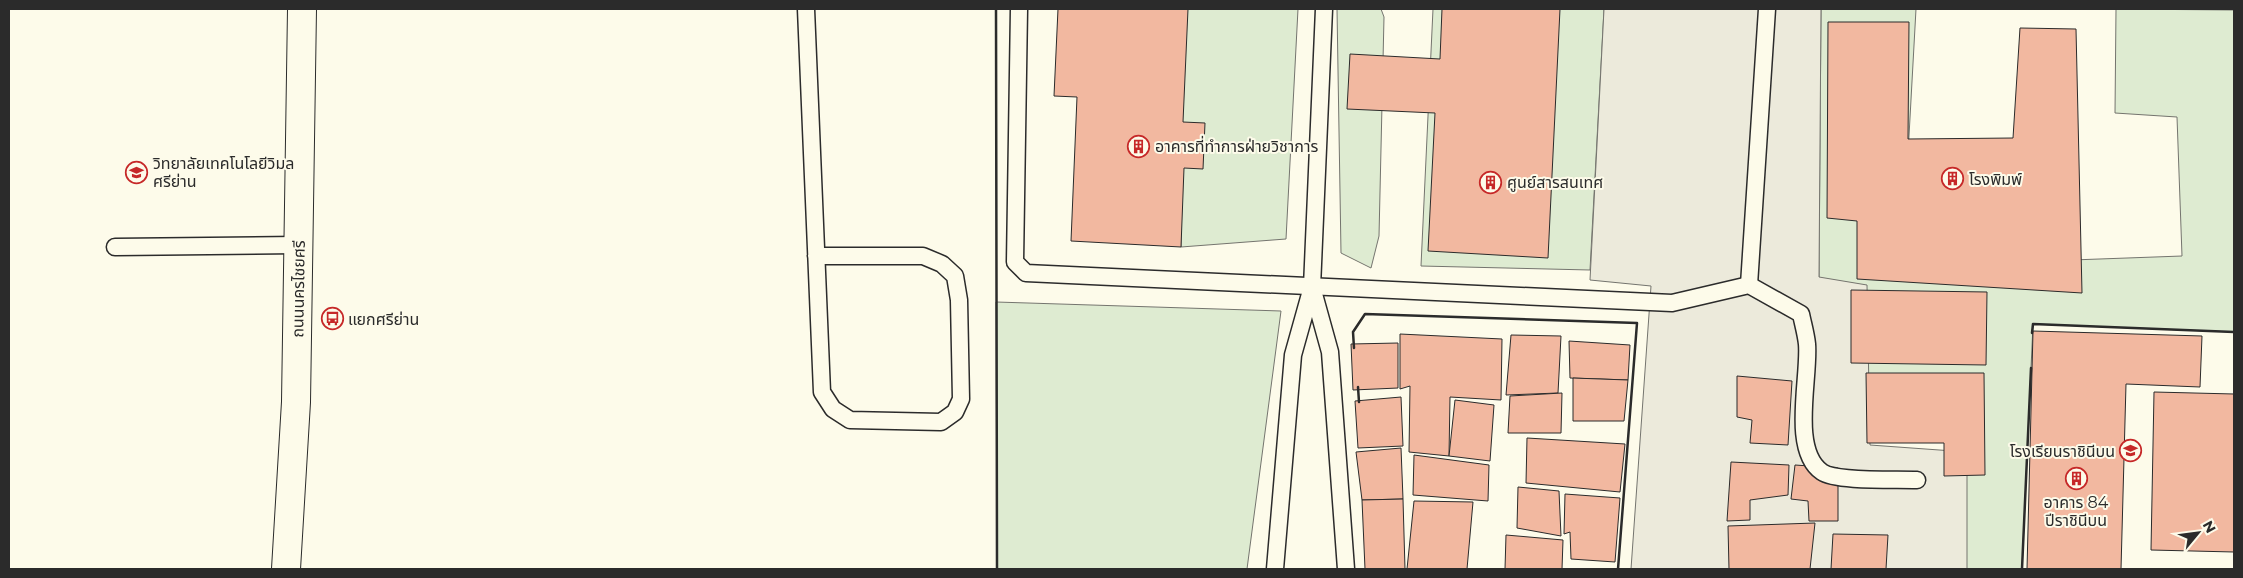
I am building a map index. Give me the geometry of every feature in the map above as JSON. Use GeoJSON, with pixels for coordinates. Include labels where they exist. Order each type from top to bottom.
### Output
{"type":"FeatureCollection","features":[{"type":"Feature","properties":{"kind":"street","name":"ถนนนครไชยศรี"},"geometry":{"type":"LineString","coordinates":[[286,569],[296,402],[302,9]]}},
{"type":"Feature","properties":{"kind":"lane"},"geometry":{"type":"LineString","coordinates":[[806,9],[816,256],[822,392],[832,409],[850,420],[940,422],[955,412],[961,399],[960,300],[955,276],[942,264],[923,256],[816,256]]}},
{"type":"Feature","properties":{"kind":"lane"},"geometry":{"type":"LineString","coordinates":[[1019,9],[1015,262],[1026,273],[1672,303],[1748,285],[1801,314],[1807,344],[1803,428],[1811,458],[1823,473],[1844,478],[1917,480]]}},
{"type":"Feature","properties":{"kind":"lane"},"geometry":{"type":"LineString","coordinates":[[1275,569],[1293,354],[1312,287],[1324,9]]}},
{"type":"Feature","properties":{"kind":"lane"},"geometry":{"type":"LineString","coordinates":[[1748,285],[1767,9]]}},
{"type":"Feature","properties":{"kind":"lane"},"geometry":{"type":"LineString","coordinates":[[116,247],[298,244]]}},
{"type":"Feature","properties":{"kind":"lane"},"geometry":{"type":"LineString","coordinates":[[1312,287],[1330,352],[1346,569]]}},
{"type":"Feature","properties":{"kind":"green space"},"geometry":{"type":"Polygon","coordinates":[[[1179,9],[1298,9],[1286,239],[1181,247],[1179,9]]]}},
{"type":"Feature","properties":{"kind":"green space"},"geometry":{"type":"Polygon","coordinates":[[[1337,9],[1381,9],[1384,17],[1379,236],[1371,268],[1341,253],[1337,9]]]}},
{"type":"Feature","properties":{"kind":"green space","name":"ศูนย์สารสนเทศ"},"geometry":{"type":"Polygon","coordinates":[[[1433,9],[1604,9],[1590,270],[1421,266],[1433,9]]]}},
{"type":"Feature","properties":{"kind":"green space"},"geometry":{"type":"Polygon","coordinates":[[[1821,9],[1916,9],[1908,154],[1907,266],[2182,256],[2177,117],[2115,113],[2116,9],[2234,10],[2234,332],[2033,324],[2022,569],[1959,569],[1952,397],[1855,370],[1819,278],[1821,9]]]}},
{"type":"Feature","properties":{"kind":"green space"},"geometry":{"type":"Polygon","coordinates":[[[996,302],[1281,311],[1247,569],[997,569],[996,302]]]}},
{"type":"Feature","properties":{"kind":"shaded area"},"geometry":{"type":"Polygon","coordinates":[[[1604,9],[1821,9],[1819,277],[1867,285],[1870,445],[1967,452],[1967,569],[1631,569],[1651,286],[1590,280],[1604,9]]]}},
{"type":"Feature","properties":{"kind":"building","name":"อาคารที่ทำการฝ่ายวิชาการ"},"geometry":{"type":"Polygon","coordinates":[[[1058,9],[1188,9],[1183,122],[1205,123],[1203,169],[1184,168],[1181,247],[1071,241],[1077,97],[1054,96],[1058,9]]]}},
{"type":"Feature","properties":{"kind":"building","name":"ศูนย์สารสนเทศ"},"geometry":{"type":"Polygon","coordinates":[[[1442,9],[1560,9],[1548,258],[1428,251],[1435,113],[1347,109],[1350,54],[1440,59],[1442,9]]]}},
{"type":"Feature","properties":{"kind":"building","name":"โรงพิมพ์"},"geometry":{"type":"Polygon","coordinates":[[[1828,22],[1909,22],[1908,139],[2013,138],[2020,28],[2076,29],[2082,293],[1857,279],[1857,221],[1827,218],[1828,22]]]}},
{"type":"Feature","properties":{"kind":"building"},"geometry":{"type":"Polygon","coordinates":[[[1851,290],[1987,292],[1986,365],[1851,363],[1851,290]]]}},
{"type":"Feature","properties":{"kind":"building","name":"อาคาร 84 ปีราชินีบน"},"geometry":{"type":"Polygon","coordinates":[[[2033,331],[2202,336],[2200,387],[2126,384],[2121,569],[2027,569],[2033,331]]]}},
{"type":"Feature","properties":{"kind":"building"},"geometry":{"type":"Polygon","coordinates":[[[1400,334],[1502,339],[1501,400],[1450,397],[1449,456],[1409,452],[1410,386],[1400,389],[1400,334]]]}},
{"type":"Feature","properties":{"kind":"building"},"geometry":{"type":"Polygon","coordinates":[[[1511,335],[1561,336],[1558,393],[1506,395],[1511,335]]]}},
{"type":"Feature","properties":{"kind":"building"},"geometry":{"type":"Polygon","coordinates":[[[1569,341],[1630,345],[1628,380],[1570,378],[1569,341]]]}},
{"type":"Feature","properties":{"kind":"building"},"geometry":{"type":"Polygon","coordinates":[[[1398,343],[1398,388],[1353,390],[1351,344],[1398,343]]]}},
{"type":"Feature","properties":{"kind":"building"},"geometry":{"type":"Polygon","coordinates":[[[1866,373],[1984,373],[1985,475],[1944,476],[1944,443],[1867,443],[1866,373]]]}},
{"type":"Feature","properties":{"kind":"building"},"geometry":{"type":"Polygon","coordinates":[[[1737,376],[1792,381],[1788,445],[1750,443],[1752,420],[1737,417],[1737,376]]]}},
{"type":"Feature","properties":{"kind":"building"},"geometry":{"type":"Polygon","coordinates":[[[1573,378],[1628,380],[1624,421],[1573,421],[1573,378]]]}},
{"type":"Feature","properties":{"kind":"building"},"geometry":{"type":"Polygon","coordinates":[[[2154,392],[2234,394],[2234,552],[2151,550],[2154,392]]]}},
{"type":"Feature","properties":{"kind":"building"},"geometry":{"type":"Polygon","coordinates":[[[1562,393],[1561,433],[1508,433],[1510,396],[1562,393]]]}},
{"type":"Feature","properties":{"kind":"building"},"geometry":{"type":"Polygon","coordinates":[[[1401,397],[1403,446],[1358,448],[1355,401],[1401,397]]]}},
{"type":"Feature","properties":{"kind":"building"},"geometry":{"type":"Polygon","coordinates":[[[1455,400],[1494,405],[1490,461],[1449,456],[1455,400]]]}},
{"type":"Feature","properties":{"kind":"building"},"geometry":{"type":"Polygon","coordinates":[[[1527,438],[1625,444],[1620,492],[1526,483],[1527,438]]]}},
{"type":"Feature","properties":{"kind":"building"},"geometry":{"type":"Polygon","coordinates":[[[1401,448],[1403,499],[1362,500],[1356,452],[1401,448]]]}},
{"type":"Feature","properties":{"kind":"building"},"geometry":{"type":"Polygon","coordinates":[[[1414,455],[1489,465],[1488,501],[1413,495],[1414,455]]]}},
{"type":"Feature","properties":{"kind":"building"},"geometry":{"type":"Polygon","coordinates":[[[1731,462],[1789,465],[1788,495],[1750,500],[1750,520],[1727,521],[1731,462]]]}},
{"type":"Feature","properties":{"kind":"building"},"geometry":{"type":"Polygon","coordinates":[[[1795,465],[1838,468],[1838,521],[1809,521],[1808,501],[1791,499],[1795,465]]]}},
{"type":"Feature","properties":{"kind":"building"},"geometry":{"type":"Polygon","coordinates":[[[1518,487],[1559,491],[1561,536],[1517,528],[1518,487]]]}},
{"type":"Feature","properties":{"kind":"building"},"geometry":{"type":"Polygon","coordinates":[[[1565,494],[1620,498],[1615,562],[1571,559],[1570,532],[1564,534],[1565,494]]]}},
{"type":"Feature","properties":{"kind":"building"},"geometry":{"type":"Polygon","coordinates":[[[1403,499],[1405,569],[1365,569],[1362,500],[1403,499]]]}},
{"type":"Feature","properties":{"kind":"building"},"geometry":{"type":"Polygon","coordinates":[[[1414,501],[1473,502],[1467,569],[1407,569],[1414,501]]]}},
{"type":"Feature","properties":{"kind":"building"},"geometry":{"type":"Polygon","coordinates":[[[1815,523],[1810,569],[1729,569],[1728,526],[1815,523]]]}},
{"type":"Feature","properties":{"kind":"building"},"geometry":{"type":"Polygon","coordinates":[[[1833,534],[1888,535],[1886,569],[1831,569],[1833,534]]]}},
{"type":"Feature","properties":{"kind":"building"},"geometry":{"type":"Polygon","coordinates":[[[1506,535],[1563,540],[1562,569],[1505,569],[1506,535]]]}},
{"type":"Feature","properties":{"kind":"wall"},"geometry":{"type":"LineString","coordinates":[[996,9],[997,569]]}},
{"type":"Feature","properties":{"kind":"wall"},"geometry":{"type":"LineString","coordinates":[[1354,348],[1353,332],[1365,314],[1637,323],[1618,569]]}},
{"type":"Feature","properties":{"kind":"wall"},"geometry":{"type":"LineString","coordinates":[[2032,333],[2033,324],[2234,332]]}},
{"type":"Feature","properties":{"kind":"wall"},"geometry":{"type":"LineString","coordinates":[[2022,569],[2031,368]]}},
{"type":"Feature","properties":{"kind":"wall"},"geometry":{"type":"LineString","coordinates":[[1358,387],[1359,402]]}},
{"type":"Feature","properties":{"kind":"place","name":"อาคารที่ทำการฝ่ายวิชาการ"},"geometry":{"type":"Point","coordinates":[1139,146]}},
{"type":"Feature","properties":{"kind":"place","name":"วิทยาลัยเทคโนโลยีวิมล ศรีย่าน"},"geometry":{"type":"Point","coordinates":[137,172]}},
{"type":"Feature","properties":{"kind":"place","name":"โรงพิมพ์"},"geometry":{"type":"Point","coordinates":[1953,179]}},
{"type":"Feature","properties":{"kind":"place","name":"ศูนย์สารสนเทศ"},"geometry":{"type":"Point","coordinates":[1491,182]}},
{"type":"Feature","properties":{"kind":"place","name":"แยกศรีย่าน"},"geometry":{"type":"Point","coordinates":[332,319]}},
{"type":"Feature","properties":{"kind":"place","name":"โรงเรียนราชินีบน"},"geometry":{"type":"Point","coordinates":[2131,451]}},
{"type":"Feature","properties":{"kind":"place","name":"อาคาร 84 ปีราชินีบน"},"geometry":{"type":"Point","coordinates":[2076,478]}}]}
